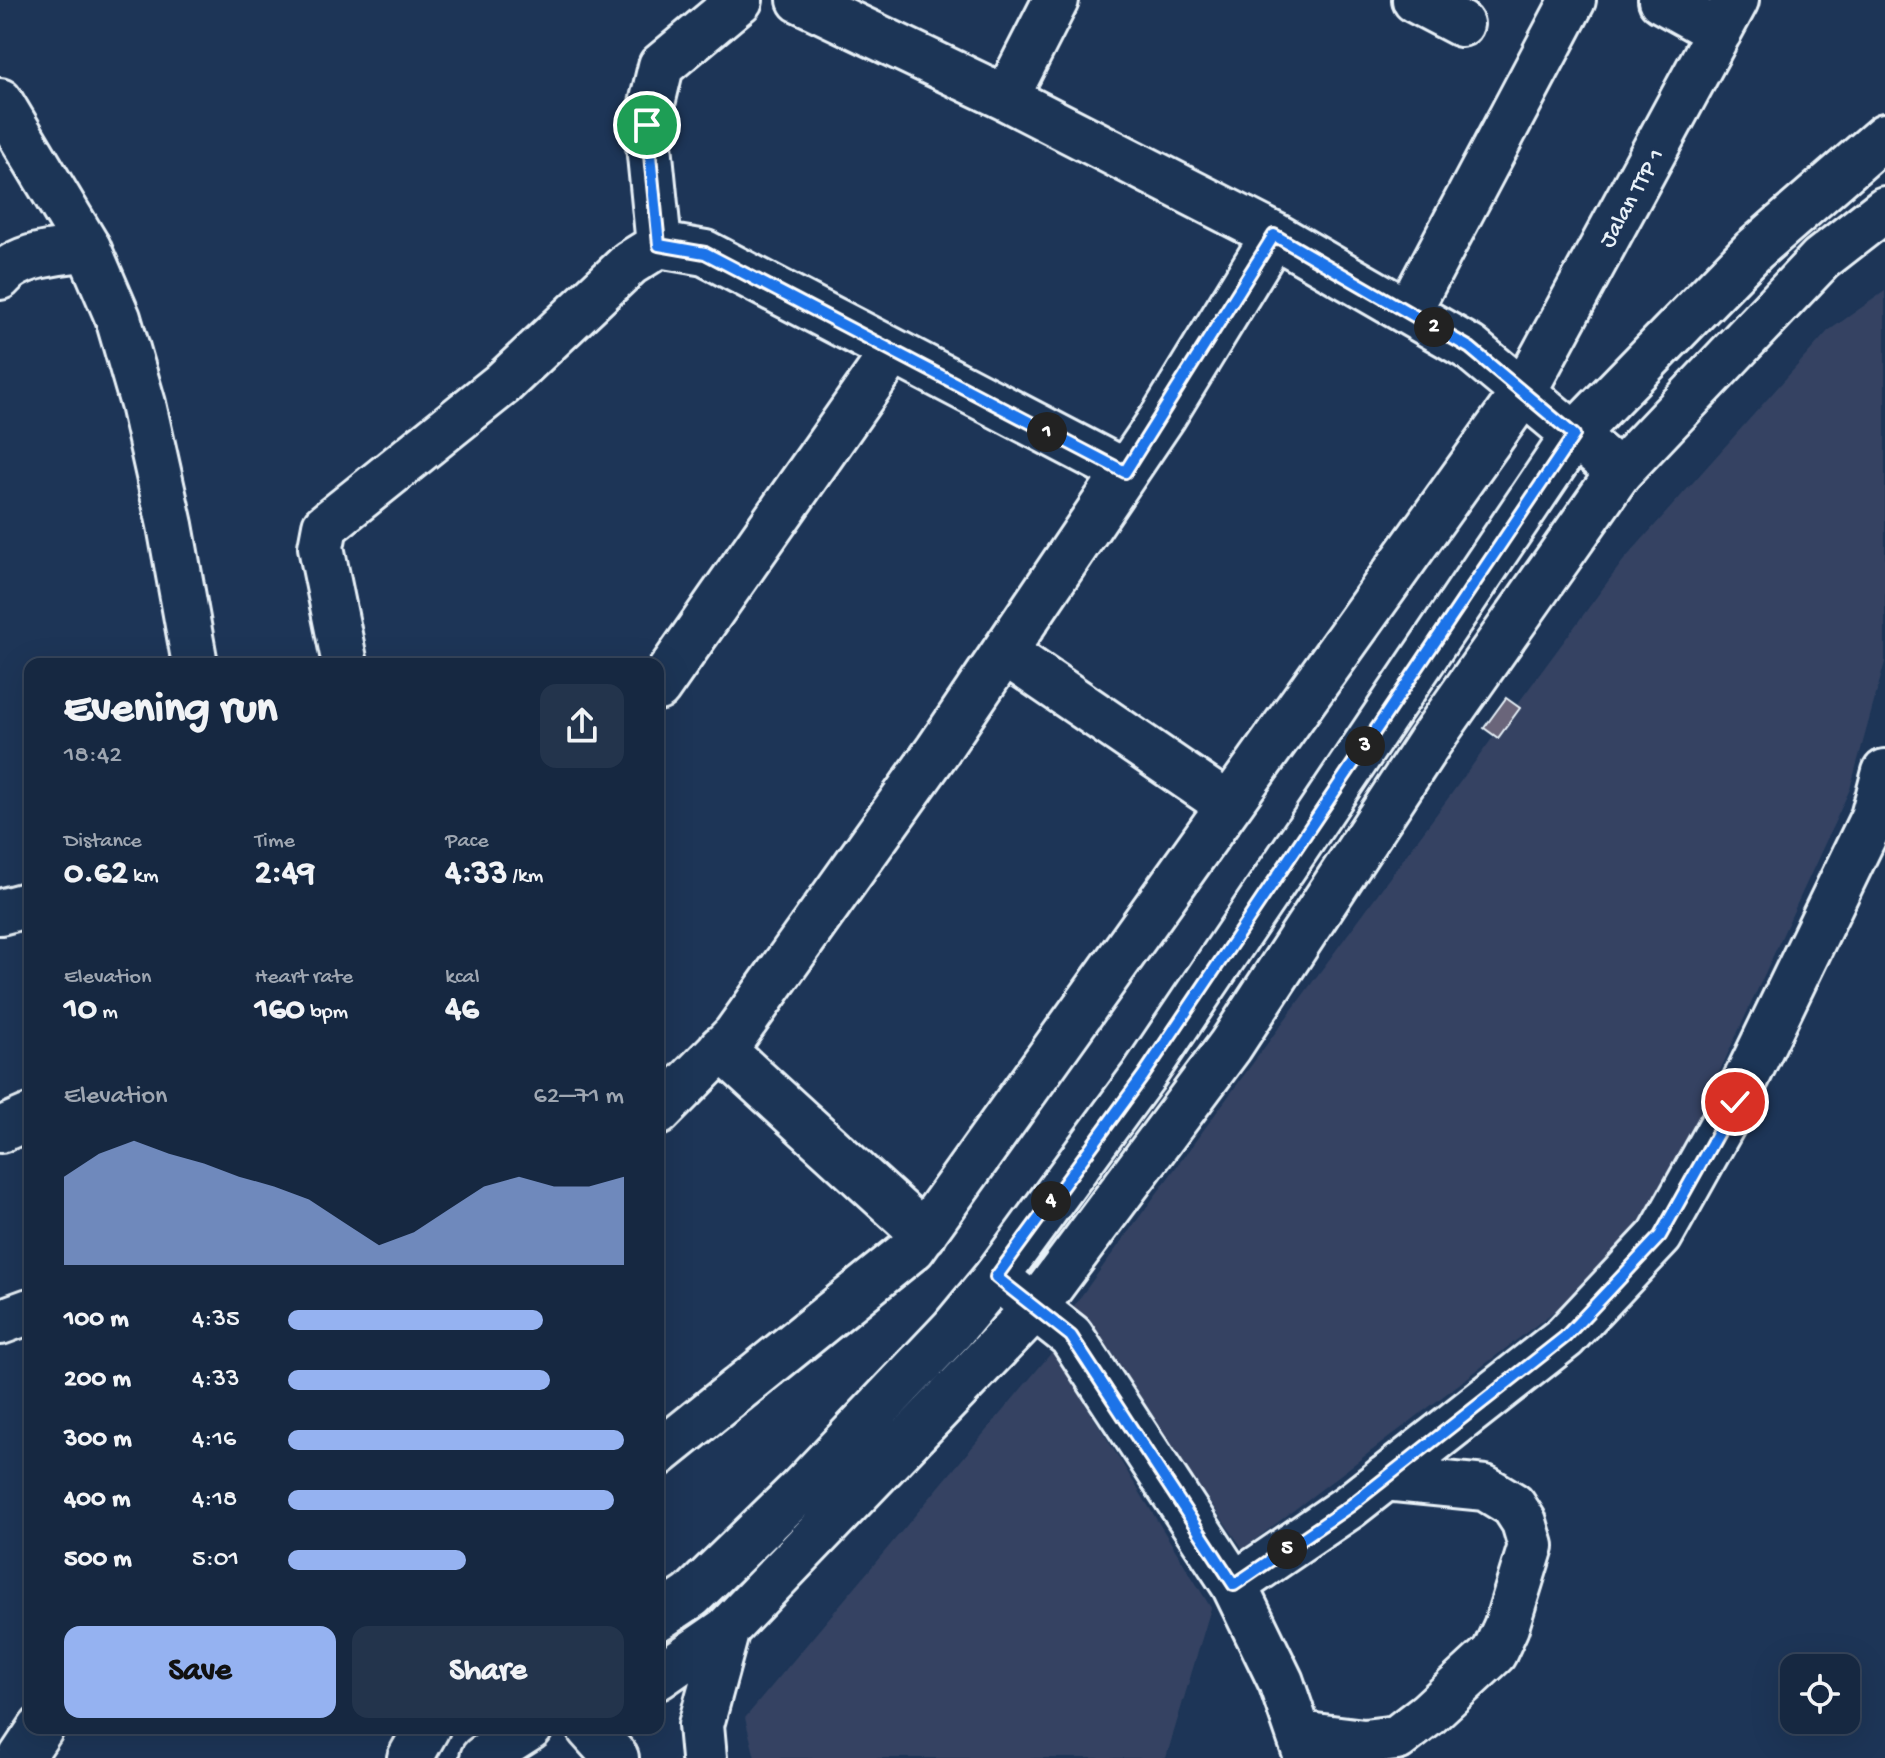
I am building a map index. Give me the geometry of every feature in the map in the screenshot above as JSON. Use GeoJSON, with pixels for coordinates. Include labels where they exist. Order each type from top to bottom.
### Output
{"type":"FeatureCollection","features":[{"type":"Feature","properties":{"kind":"street"},"geometry":{"type":"LineString","coordinates":[[659,245],[647,125],[661,66],[740,0]]}},
{"type":"Feature","properties":{"kind":"street"},"geometry":{"type":"LineString","coordinates":[[800,0],[1006,98],[1274,235],[1408,312],[1470,348],[1619,472]]}},
{"type":"Feature","properties":{"kind":"street"},"geometry":{"type":"LineString","coordinates":[[1006,98],[1056,0]]}},
{"type":"Feature","properties":{"kind":"street"},"geometry":{"type":"LineString","coordinates":[[1415,0],[1461,24]]}},
{"type":"Feature","properties":{"kind":"street"},"geometry":{"type":"LineString","coordinates":[[1408,312],[1573,0]]}},
{"type":"Feature","properties":{"kind":"street"},"geometry":{"type":"LineString","coordinates":[[1661,0],[1728,16]]}},
{"type":"Feature","properties":{"kind":"street","name":"Jalan TTP 1"},"geometry":{"type":"LineString","coordinates":[[664,1449],[913,1248],[924,1234],[1523,393],[1728,16]]}},
{"type":"Feature","properties":{"kind":"street"},"geometry":{"type":"LineString","coordinates":[[0,101],[88,248],[118,318],[143,404],[170,525],[194,658]]}},
{"type":"Feature","properties":{"kind":"street"},"geometry":{"type":"LineString","coordinates":[[669,1603],[801,1489],[953,1329],[996,1277],[1143,1076],[1574,435],[1754,250],[1885,136]]}},
{"type":"Feature","properties":{"kind":"street"},"geometry":{"type":"LineString","coordinates":[[1754,250],[1885,168]]}},
{"type":"Feature","properties":{"kind":"street"},"geometry":{"type":"LineString","coordinates":[[664,1673],[727,1629],[1034,1309],[1230,1046],[1428,744],[1619,472],[1821,259],[1885,209]]}},
{"type":"Feature","properties":{"kind":"street"},"geometry":{"type":"LineString","coordinates":[[664,1107],[745,1022],[1004,652],[1125,472],[1274,235]]}},
{"type":"Feature","properties":{"kind":"street"},"geometry":{"type":"LineString","coordinates":[[344,658],[321,547],[325,526],[502,384],[630,263],[659,245],[705,253],[1125,472]]}},
{"type":"Feature","properties":{"kind":"street"},"geometry":{"type":"LineString","coordinates":[[0,277],[7,269],[31,258],[88,248]]}},
{"type":"Feature","properties":{"kind":"street"},"geometry":{"type":"LineString","coordinates":[[664,679],[893,352]]}},
{"type":"Feature","properties":{"kind":"street"},"geometry":{"type":"LineString","coordinates":[[1004,652],[1228,805]]}},
{"type":"Feature","properties":{"kind":"street"},"geometry":{"type":"LineString","coordinates":[[1234,1585],[1385,1478],[1565,1337],[1660,1236],[1735,1102],[1873,817],[1885,772]]}},
{"type":"Feature","properties":{"kind":"street"},"geometry":{"type":"LineString","coordinates":[[0,912],[24,906]]}},
{"type":"Feature","properties":{"kind":"street"},"geometry":{"type":"LineString","coordinates":[[721,1048],[924,1234]]}},
{"type":"Feature","properties":{"kind":"street"},"geometry":{"type":"LineString","coordinates":[[0,1130],[24,1120]]}},
{"type":"Feature","properties":{"kind":"street"},"geometry":{"type":"LineString","coordinates":[[996,1277],[1071,1336],[1234,1585],[1281,1682],[1303,1746],[1397,1738],[1428,1714],[1494,1653],[1506,1627],[1531,1546],[1524,1522],[1513,1505],[1485,1488],[1385,1478]]}},
{"type":"Feature","properties":{"kind":"street"},"geometry":{"type":"LineString","coordinates":[[0,1322],[24,1313]]}},
{"type":"Feature","properties":{"kind":"street"},"geometry":{"type":"LineString","coordinates":[[704,1758],[701,1725],[727,1629]]}},
{"type":"Feature","properties":{"kind":"street"},"geometry":{"type":"LineString","coordinates":[[21,1758],[37,1734]]}},
{"type":"Feature","properties":{"kind":"street"},"geometry":{"type":"LineString","coordinates":[[410,1758],[424,1734]]}},
{"type":"Feature","properties":{"kind":"street"},"geometry":{"type":"LineString","coordinates":[[483,1758],[521,1734]]}},
{"type":"Feature","properties":{"kind":"street"},"geometry":{"type":"LineString","coordinates":[[594,1734],[616,1758]]}},
{"type":"Feature","properties":{"kind":"shaded area"},"geometry":{"type":"Polygon","coordinates":[[[1885,291],[1885,662],[1850,789],[1653,1216],[1594,1281],[1243,1549],[1073,1307],[1623,561],[1828,331],[1885,291]]]}},
{"type":"Feature","properties":{"kind":"shaded area"},"geometry":{"type":"Polygon","coordinates":[[[1053,1351],[1211,1608],[1166,1758],[755,1758],[745,1718],[1053,1351]]]}},
{"type":"Feature","properties":{"kind":"building"},"geometry":{"type":"Polygon","coordinates":[[[1506,698],[1520,708],[1498,738],[1484,728],[1506,698]]]}},
{"type":"Feature","properties":{"kind":"route"},"geometry":{"type":"LineString","coordinates":[[647,125],[659,245],[705,253],[1125,472],[1164,415],[1274,235],[1470,348],[1574,435],[1143,1076],[996,1277],[1071,1336],[1234,1585],[1350,1506],[1565,1337],[1660,1236],[1735,1102]]}}]}
